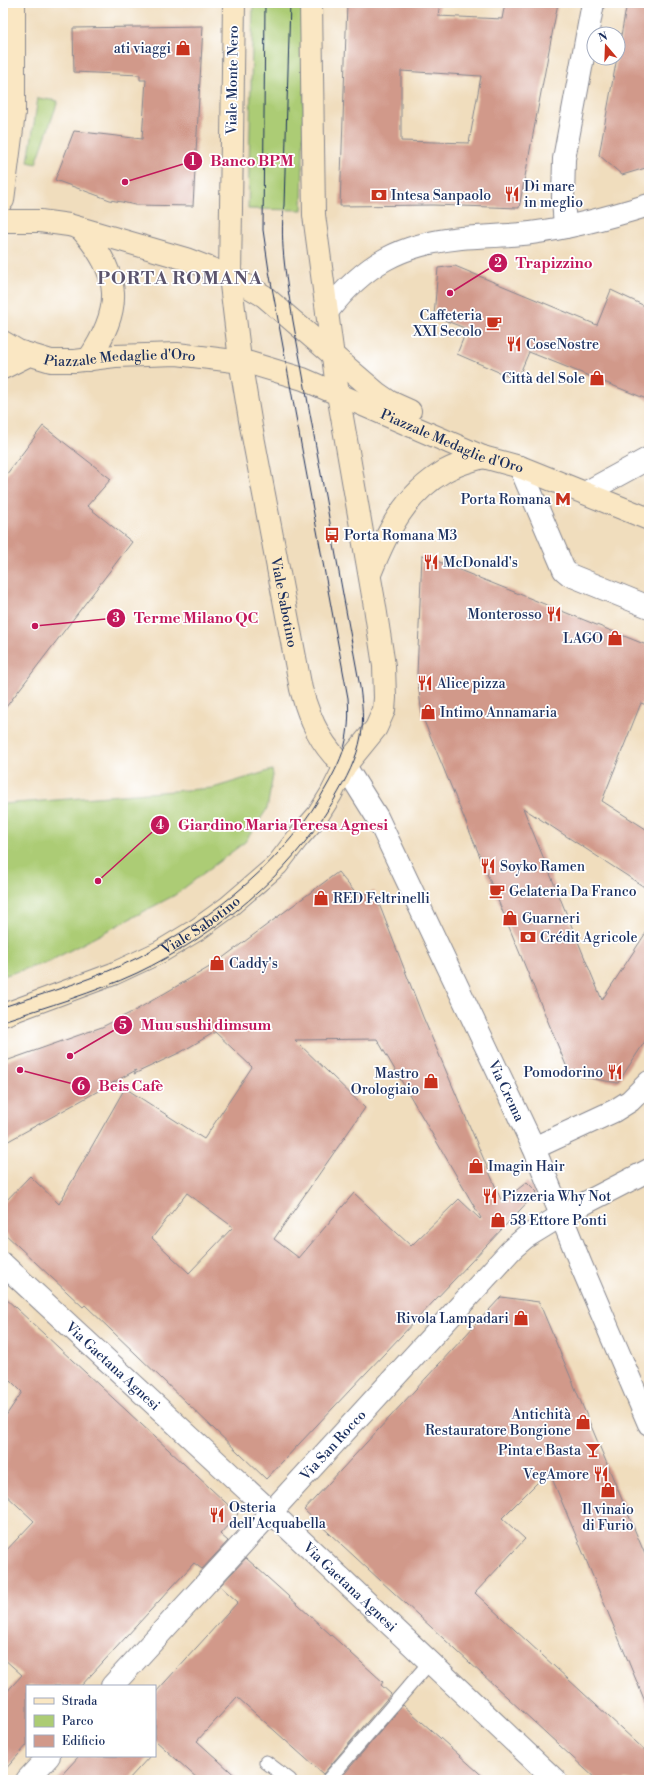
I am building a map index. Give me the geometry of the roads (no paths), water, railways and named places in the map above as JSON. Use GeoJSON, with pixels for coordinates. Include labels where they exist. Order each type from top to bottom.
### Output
{"type":"FeatureCollection","features":[{"type":"Feature","properties":{"kind":"street"},"geometry":{"type":"LineString","coordinates":[[3,200],[14,113],[14,3]]}},
{"type":"Feature","properties":{"kind":"street","name":"Viale Monte Nero"},"geometry":{"type":"LineString","coordinates":[[230,276],[234,3]]}},
{"type":"Feature","properties":{"kind":"street"},"geometry":{"type":"LineString","coordinates":[[311,3],[314,215],[338,394]]}},
{"type":"Feature","properties":{"kind":"street"},"geometry":{"type":"LineString","coordinates":[[565,227],[563,198],[564,159],[593,3]]}},
{"type":"Feature","properties":{"kind":"street"},"geometry":{"type":"LineString","coordinates":[[328,312],[343,292],[365,271],[400,252],[424,245],[461,238],[500,237],[565,227],[649,205]]}},
{"type":"Feature","properties":{"kind":"street","name":"Piazzale Medaglie d'Oro"},"geometry":{"type":"LineString","coordinates":[[3,221],[46,221],[82,229],[186,259],[230,276],[264,296],[390,402],[489,448],[520,467]]}},
{"type":"Feature","properties":{"kind":"street"},"geometry":{"type":"LineString","coordinates":[[82,229],[95,244],[105,260],[114,292],[112,312],[109,323],[99,345],[88,360]]}},
{"type":"Feature","properties":{"kind":"street"},"geometry":{"type":"LineString","coordinates":[[230,276],[240,360]]}},
{"type":"Feature","properties":{"kind":"street","name":"Piazzale Medaglie d'Oro"},"geometry":{"type":"LineString","coordinates":[[3,342],[29,355],[51,361],[88,360],[116,356],[177,354],[240,360],[288,373],[483,457],[520,467]]}},
{"type":"Feature","properties":{"kind":"street"},"geometry":{"type":"LineString","coordinates":[[3,368],[29,355]]}},
{"type":"Feature","properties":{"kind":"street","name":"Viale Sabotino"},"geometry":{"type":"LineString","coordinates":[[240,360],[251,426],[304,700],[312,723],[330,750],[345,766]]}},
{"type":"Feature","properties":{"kind":"street","name":"Viale Sabotino"},"geometry":{"type":"LineString","coordinates":[[3,1015],[113,974],[160,952],[198,929],[227,908],[277,865],[318,815],[331,794],[345,766],[376,728],[384,710],[384,666],[370,574],[338,394]]}},
{"type":"Feature","properties":{"kind":"street"},"geometry":{"type":"LineString","coordinates":[[370,574],[387,532],[403,508],[416,494],[445,471],[464,462],[483,457]]}},
{"type":"Feature","properties":{"kind":"street"},"geometry":{"type":"LineString","coordinates":[[585,493],[649,458]]}},
{"type":"Feature","properties":{"kind":"street"},"geometry":{"type":"LineString","coordinates":[[520,467],[649,519]]}},
{"type":"Feature","properties":{"kind":"street"},"geometry":{"type":"LineString","coordinates":[[520,467],[564,570],[570,575],[649,608]]}},
{"type":"Feature","properties":{"kind":"street","name":"Via Crema"},"geometry":{"type":"LineString","coordinates":[[345,766],[377,817],[534,1148],[649,1424]]}},
{"type":"Feature","properties":{"kind":"street"},"geometry":{"type":"LineString","coordinates":[[534,1148],[614,1111],[630,1101],[649,1082]]}},
{"type":"Feature","properties":{"kind":"street","name":"Via San Rocco"},"geometry":{"type":"LineString","coordinates":[[113,1685],[512,1248],[526,1237],[562,1215],[649,1170]]}},
{"type":"Feature","properties":{"kind":"street","name":"Via Gaetana Agnesi"},"geometry":{"type":"LineString","coordinates":[[3,1264],[271,1512],[555,1780]]}},
{"type":"Feature","properties":{"kind":"street"},"geometry":{"type":"LineString","coordinates":[[27,1780],[48,1757]]}},
{"type":"Feature","properties":{"kind":"lane"},"geometry":{"type":"LineString","coordinates":[[328,1780],[430,1662]]}},
{"type":"Feature","properties":{"kind":"lane"},"geometry":{"type":"LineString","coordinates":[[266,1762],[290,1780]]}},
{"type":"Feature","properties":{"kind":"tram line"},"geometry":{"type":"LineString","coordinates":[[3,1007],[72,985],[123,965],[168,941],[222,904],[271,861],[292,836],[312,810],[329,782],[343,753],[348,725],[348,698],[269,271],[263,230],[265,3]]}},
{"type":"Feature","properties":{"kind":"tram line"},"geometry":{"type":"LineString","coordinates":[[3,1021],[88,993],[137,973],[195,941],[222,922],[273,878],[316,828],[343,784],[354,761],[359,744],[363,718],[360,687],[293,321],[284,263],[282,234],[290,3]]}},
{"type":"Feature","properties":{"kind":"place","name":"ati viaggi"},"geometry":{"type":"Point","coordinates":[183,48]}},
{"type":"Feature","properties":{"kind":"place","name":"Banco BPM"},"geometry":{"type":"Point","coordinates":[125,182]}},
{"type":"Feature","properties":{"kind":"place","name":"Di mare in meglio"},"geometry":{"type":"Point","coordinates":[512,194]}},
{"type":"Feature","properties":{"kind":"place","name":"Intesa Sanpaolo"},"geometry":{"type":"Point","coordinates":[379,195]}},
{"type":"Feature","properties":{"kind":"place","name":"Trapizzino"},"geometry":{"type":"Point","coordinates":[450,293]}},
{"type":"Feature","properties":{"kind":"place","name":"Caffeteria XXI Secolo"},"geometry":{"type":"Point","coordinates":[494,323]}},
{"type":"Feature","properties":{"kind":"place","name":"CoseNostre"},"geometry":{"type":"Point","coordinates":[514,344]}},
{"type":"Feature","properties":{"kind":"place","name":"Città del Sole"},"geometry":{"type":"Point","coordinates":[597,378]}},
{"type":"Feature","properties":{"kind":"place","name":"Porta Romana"},"geometry":{"type":"Point","coordinates":[563,499]}},
{"type":"Feature","properties":{"kind":"place","name":"Porta Romana M3"},"geometry":{"type":"Point","coordinates":[332,535]}},
{"type":"Feature","properties":{"kind":"place","name":"McDonald's"},"geometry":{"type":"Point","coordinates":[431,562]}},
{"type":"Feature","properties":{"kind":"place","name":"Monterosso"},"geometry":{"type":"Point","coordinates":[554,614]}},
{"type":"Feature","properties":{"kind":"place","name":"Terme Milano QC"},"geometry":{"type":"Point","coordinates":[35,626]}},
{"type":"Feature","properties":{"kind":"place","name":"LAGO"},"geometry":{"type":"Point","coordinates":[615,638]}},
{"type":"Feature","properties":{"kind":"place","name":"Alice pizza"},"geometry":{"type":"Point","coordinates":[425,683]}},
{"type":"Feature","properties":{"kind":"place","name":"Intimo Annamaria"},"geometry":{"type":"Point","coordinates":[428,712]}},
{"type":"Feature","properties":{"kind":"place","name":"Soyko Ramen"},"geometry":{"type":"Point","coordinates":[488,866]}},
{"type":"Feature","properties":{"kind":"place","name":"Giardino Maria Teresa Agnesi"},"geometry":{"type":"Point","coordinates":[98,881]}},
{"type":"Feature","properties":{"kind":"place","name":"Gelateria Da Franco"},"geometry":{"type":"Point","coordinates":[497,891]}},
{"type":"Feature","properties":{"kind":"place","name":"RED Feltrinelli"},"geometry":{"type":"Point","coordinates":[321,898]}},
{"type":"Feature","properties":{"kind":"place","name":"Guarneri"},"geometry":{"type":"Point","coordinates":[510,918]}},
{"type":"Feature","properties":{"kind":"place","name":"Crédit Agricole"},"geometry":{"type":"Point","coordinates":[528,937]}},
{"type":"Feature","properties":{"kind":"place","name":"Caddy's"},"geometry":{"type":"Point","coordinates":[217,963]}},
{"type":"Feature","properties":{"kind":"place","name":"Muu sushi dimsum"},"geometry":{"type":"Point","coordinates":[70,1056]}},
{"type":"Feature","properties":{"kind":"place","name":"Beis Cafè"},"geometry":{"type":"Point","coordinates":[20,1070]}},
{"type":"Feature","properties":{"kind":"place","name":"Pomodorino"},"geometry":{"type":"Point","coordinates":[615,1072]}},
{"type":"Feature","properties":{"kind":"place","name":"Mastro Orologiaio"},"geometry":{"type":"Point","coordinates":[431,1081]}},
{"type":"Feature","properties":{"kind":"place","name":"Imagin Hair"},"geometry":{"type":"Point","coordinates":[476,1166]}},
{"type":"Feature","properties":{"kind":"place","name":"Pizzeria Why Not"},"geometry":{"type":"Point","coordinates":[490,1196]}},
{"type":"Feature","properties":{"kind":"place","name":"58 Ettore Ponti"},"geometry":{"type":"Point","coordinates":[498,1220]}},
{"type":"Feature","properties":{"kind":"place","name":"Rivola Lampadari"},"geometry":{"type":"Point","coordinates":[521,1318]}},
{"type":"Feature","properties":{"kind":"place","name":"Antichità Restauratore Bongione"},"geometry":{"type":"Point","coordinates":[583,1422]}},
{"type":"Feature","properties":{"kind":"place","name":"Pinta e Basta"},"geometry":{"type":"Point","coordinates":[593,1450]}},
{"type":"Feature","properties":{"kind":"place","name":"VegAmore"},"geometry":{"type":"Point","coordinates":[601,1474]}},
{"type":"Feature","properties":{"kind":"place","name":"Il vinaio di Furio"},"geometry":{"type":"Point","coordinates":[608,1490]}},
{"type":"Feature","properties":{"kind":"place","name":"Osteria dell'Acquabella"},"geometry":{"type":"Point","coordinates":[217,1515]}},
{"type":"Feature","properties":{"kind":"district","name":"PORTA ROMANA"},"geometry":{"type":"Point","coordinates":[180,278]}}]}
